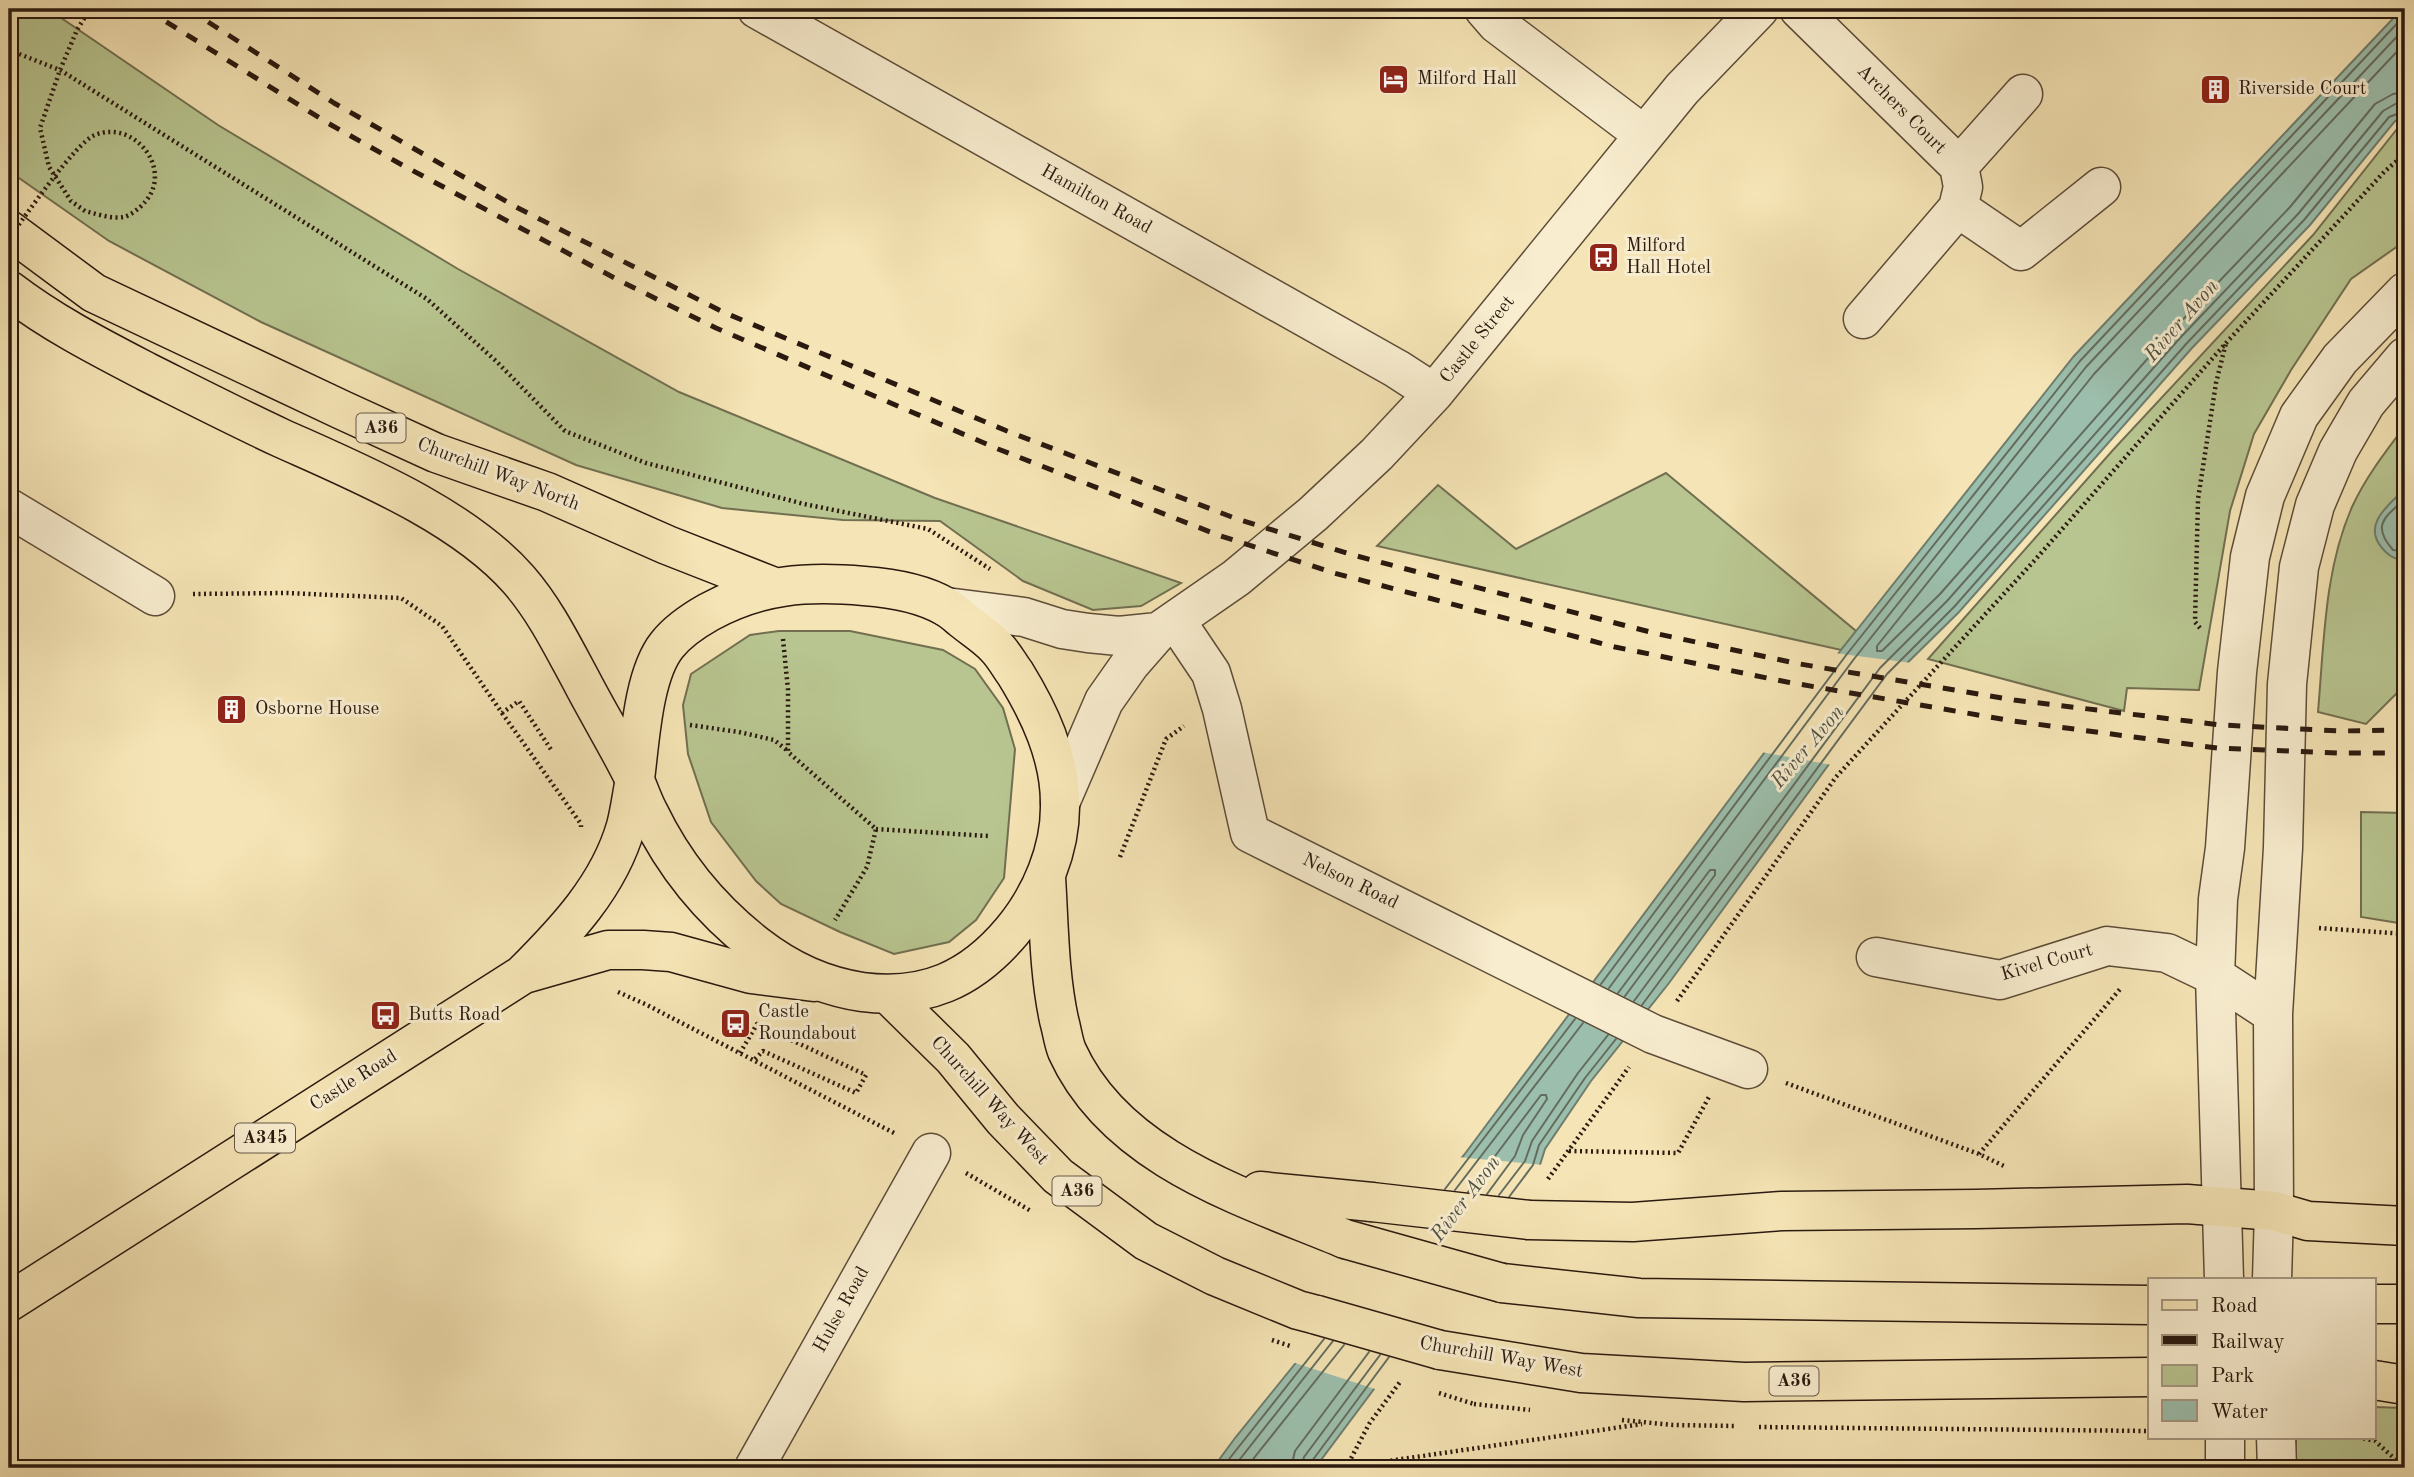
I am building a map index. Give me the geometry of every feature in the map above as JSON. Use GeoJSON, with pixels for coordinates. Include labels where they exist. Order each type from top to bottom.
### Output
{"type":"FeatureCollection","features":[{"type":"Feature","properties":{"kind":"main road","name":"Churchill Way North"},"geometry":{"type":"LineString","coordinates":[[9,230],[94,293],[317,398],[436,453],[547,492],[667,545],[774,587]]}},
{"type":"Feature","properties":{"kind":"main road","name":"A36"},"geometry":{"type":"LineString","coordinates":[[9,290],[78,336],[232,416],[324,457],[415,503],[488,549],[517,578],[544,613],[635,779]]}},
{"type":"Feature","properties":{"kind":"main road"},"geometry":{"type":"LineString","coordinates":[[821,583],[897,588],[946,607],[1000,650],[1037,708],[1048,737],[1060,803],[1057,831],[1046,877],[1024,916],[999,946],[961,976],[932,989],[889,995],[856,991],[814,982],[767,954],[729,924],[705,899],[647,811],[635,779],[645,704],[664,648],[692,621],[734,598],[774,587],[821,583]]}},
{"type":"Feature","properties":{"kind":"main road","name":"A345"},"geometry":{"type":"LineString","coordinates":[[522,975],[570,924],[603,881],[626,827],[635,779]]}},
{"type":"Feature","properties":{"kind":"main road"},"geometry":{"type":"LineString","coordinates":[[1046,877],[1053,990],[1066,1049],[1094,1096],[1135,1138],[1223,1188],[1345,1239],[1502,1283],[1639,1298],[2148,1305]]}},
{"type":"Feature","properties":{"kind":"main road","name":"A345"},"geometry":{"type":"LineString","coordinates":[[522,975],[608,950],[643,950],[671,952],[751,974],[814,982]]}},
{"type":"Feature","properties":{"kind":"main road","name":"Castle Road"},"geometry":{"type":"LineString","coordinates":[[9,1302],[522,975]]}},
{"type":"Feature","properties":{"kind":"main road","name":"Churchill Way West"},"geometry":{"type":"LineString","coordinates":[[889,995],[953,1058],[1003,1119],[1058,1176],[1146,1241],[1227,1281],[1298,1310],[1440,1350],[1581,1373],[1744,1382],[2148,1377]]}},
{"type":"Feature","properties":{"kind":"main road"},"geometry":{"type":"LineString","coordinates":[[1223,1188],[1529,1220],[1633,1222],[1782,1211],[2187,1204],[2274,1211],[2308,1221],[2405,1226]]}},
{"type":"Feature","properties":{"kind":"main road"},"geometry":{"type":"LineString","coordinates":[[2376,1304],[2405,1304]]}},
{"type":"Feature","properties":{"kind":"main road"},"geometry":{"type":"LineString","coordinates":[[2376,1373],[2405,1373]]}},
{"type":"Feature","properties":{"kind":"main road"},"geometry":{"type":"LineString","coordinates":[[2376,1380],[2405,1385]]}},
{"type":"Feature","properties":{"kind":"street","name":"Hamilton Road"},"geometry":{"type":"LineString","coordinates":[[757,9],[1397,369],[1434,393]]}},
{"type":"Feature","properties":{"kind":"street"},"geometry":{"type":"LineString","coordinates":[[1484,9],[1497,24],[1644,135]]}},
{"type":"Feature","properties":{"kind":"street","name":"Castle Street"},"geometry":{"type":"LineString","coordinates":[[1060,803],[1104,701],[1130,664],[1167,626],[1236,578],[1313,514],[1377,454],[1434,393],[1691,79],[1759,9]]}},
{"type":"Feature","properties":{"kind":"street","name":"Archers Court"},"geometry":{"type":"LineString","coordinates":[[1799,9],[1959,166],[1963,187],[1958,208]]}},
{"type":"Feature","properties":{"kind":"street"},"geometry":{"type":"LineString","coordinates":[[1959,166],[2023,94]]}},
{"type":"Feature","properties":{"kind":"street"},"geometry":{"type":"LineString","coordinates":[[1863,319],[1958,208],[2021,251],[2101,187]]}},
{"type":"Feature","properties":{"kind":"street"},"geometry":{"type":"LineString","coordinates":[[2224,1278],[2215,976],[2218,899],[2225,848],[2237,673],[2250,557],[2265,496],[2300,416],[2340,359],[2405,292]]}},
{"type":"Feature","properties":{"kind":"street"},"geometry":{"type":"LineString","coordinates":[[2272,1278],[2273,1014],[2283,848],[2287,684],[2299,567],[2315,505],[2338,451],[2366,403],[2405,357]]}},
{"type":"Feature","properties":{"kind":"street"},"geometry":{"type":"LineString","coordinates":[[9,508],[155,596]]}},
{"type":"Feature","properties":{"kind":"street","name":"Castle Street"},"geometry":{"type":"LineString","coordinates":[[946,607],[1024,617],[1088,634],[1119,636],[1167,626]]}},
{"type":"Feature","properties":{"kind":"street","name":"Nelson Road"},"geometry":{"type":"LineString","coordinates":[[1167,626],[1211,673],[1222,709],[1250,832],[1647,1030],[1738,1065]]}},
{"type":"Feature","properties":{"kind":"street","name":"Kivel Court"},"geometry":{"type":"LineString","coordinates":[[1876,957],[2000,980],[2107,946],[2167,953],[2215,976],[2273,1014]]}},
{"type":"Feature","properties":{"kind":"street","name":"Hulse Road"},"geometry":{"type":"LineString","coordinates":[[754,1468],[931,1153]]}},
{"type":"Feature","properties":{"kind":"street"},"geometry":{"type":"LineString","coordinates":[[2225,1438],[2225,1468]]}},
{"type":"Feature","properties":{"kind":"street"},"geometry":{"type":"LineString","coordinates":[[2276,1438],[2277,1468]]}},
{"type":"Feature","properties":{"kind":"path"},"geometry":{"type":"LineString","coordinates":[[9,238],[75,152],[95,135],[117,132],[136,141],[148,152],[154,165],[156,180],[150,196],[140,208],[124,217],[105,216],[86,211],[71,201],[50,167],[40,128],[60,70],[77,30],[90,9]]}},
{"type":"Feature","properties":{"kind":"path"},"geometry":{"type":"LineString","coordinates":[[9,50],[60,70],[427,299],[496,361],[565,431],[646,463],[804,504],[928,528],[991,569]]}},
{"type":"Feature","properties":{"kind":"path"},"geometry":{"type":"LineString","coordinates":[[1544,1184],[1647,1030],[1836,777],[2034,561],[2226,342],[2385,171],[2405,153]]}},
{"type":"Feature","properties":{"kind":"path"},"geometry":{"type":"LineString","coordinates":[[2202,631],[2195,622],[2198,499],[2216,383],[2226,342]]}},
{"type":"Feature","properties":{"kind":"path"},"geometry":{"type":"LineString","coordinates":[[155,596],[286,593],[401,598],[442,626],[581,824],[581,835]]}},
{"type":"Feature","properties":{"kind":"path"},"geometry":{"type":"LineString","coordinates":[[783,639],[788,690],[788,752]]}},
{"type":"Feature","properties":{"kind":"path"},"geometry":{"type":"LineString","coordinates":[[502,713],[519,701],[552,751]]}},
{"type":"Feature","properties":{"kind":"path"},"geometry":{"type":"LineString","coordinates":[[1120,858],[1166,738],[1178,729],[1222,709]]}},
{"type":"Feature","properties":{"kind":"path"},"geometry":{"type":"LineString","coordinates":[[690,725],[774,740],[876,829],[988,836]]}},
{"type":"Feature","properties":{"kind":"path"},"geometry":{"type":"LineString","coordinates":[[835,920],[867,867],[876,829]]}},
{"type":"Feature","properties":{"kind":"path"},"geometry":{"type":"LineString","coordinates":[[2309,926],[2405,934]]}},
{"type":"Feature","properties":{"kind":"path"},"geometry":{"type":"LineString","coordinates":[[1979,1154],[2126,983],[2143,985],[2167,953]]}},
{"type":"Feature","properties":{"kind":"path"},"geometry":{"type":"LineString","coordinates":[[740,1054],[757,1024],[866,1075],[856,1093],[763,1051],[754,1060]]}},
{"type":"Feature","properties":{"kind":"path"},"geometry":{"type":"LineString","coordinates":[[1568,1151],[1678,1153],[1738,1065],[1979,1154],[2015,1171]]}},
{"type":"Feature","properties":{"kind":"path"},"geometry":{"type":"LineString","coordinates":[[1346,1468],[1369,1424],[1401,1380]]}},
{"type":"Feature","properties":{"kind":"path"},"geometry":{"type":"LineString","coordinates":[[1346,1468],[1650,1423]]}},
{"type":"Feature","properties":{"kind":"path"},"geometry":{"type":"LineString","coordinates":[[2362,1438],[2375,1441],[2405,1468]]}},
{"type":"Feature","properties":{"kind":"green space"},"geometry":{"type":"Polygon","coordinates":[[[9,9],[48,9],[218,125],[458,269],[679,392],[935,498],[1181,583],[1141,606],[1093,610],[1023,581],[940,521],[843,520],[722,508],[576,465],[261,322],[109,241],[9,171],[9,9]]]}},
{"type":"Feature","properties":{"kind":"green space"},"geometry":{"type":"Polygon","coordinates":[[[2397,129],[2405,138],[2405,241],[2351,279],[2291,370],[2254,434],[2230,511],[2199,690],[2127,688],[2124,711],[1928,659],[2113,450],[2313,235],[2397,129]]]}},
{"type":"Feature","properties":{"kind":"green space"},"geometry":{"type":"Polygon","coordinates":[[[2405,426],[2405,685],[2366,724],[2318,712],[2327,608],[2336,556],[2352,507],[2369,475],[2405,426]]]}},
{"type":"Feature","properties":{"kind":"green space"},"geometry":{"type":"Polygon","coordinates":[[[1666,473],[1856,631],[1841,650],[1377,546],[1438,485],[1516,549],[1666,473]]]}},
{"type":"Feature","properties":{"kind":"green space"},"geometry":{"type":"Polygon","coordinates":[[[779,631],[850,631],[943,650],[975,669],[1003,708],[1015,749],[1004,878],[976,920],[949,942],[894,954],[781,904],[756,881],[711,822],[688,754],[683,705],[691,674],[750,635],[779,631]]]}},
{"type":"Feature","properties":{"kind":"green space"},"geometry":{"type":"Polygon","coordinates":[[[2361,812],[2405,813],[2405,924],[2361,917],[2361,812]]]}},
{"type":"Feature","properties":{"kind":"green space"},"geometry":{"type":"Polygon","coordinates":[[[2376,1407],[2405,1408],[2405,1468],[2295,1468],[2296,1438],[2376,1438],[2376,1407]]]}},
{"type":"Feature","properties":{"kind":"water","name":"River Avon"},"geometry":{"type":"Polygon","coordinates":[[[2402,9],[2405,9],[2405,117],[2395,121],[2310,225],[2192,348],[1959,612],[1892,678],[1669,983],[1591,1081],[1545,1149],[1539,1168],[1315,1468],[1213,1468],[1464,1155],[1841,650],[2074,356],[2402,9]]]}},
{"type":"Feature","properties":{"kind":"water"},"geometry":{"type":"Polygon","coordinates":[[[2405,489],[2405,555],[2400,560],[2390,556],[2382,548],[2375,531],[2376,523],[2385,509],[2405,489]]]}},
{"type":"Feature","properties":{"kind":"pier"},"geometry":{"type":"Polygon","coordinates":[[[1834,653],[1912,663],[1895,680],[1832,765],[1761,752],[1834,653]]]}},
{"type":"Feature","properties":{"kind":"pier"},"geometry":{"type":"Polygon","coordinates":[[[1457,1157],[1544,1165],[1378,1390],[1292,1362],[1457,1157]]]}},
{"type":"Feature","properties":{"kind":"railway"},"geometry":{"type":"LineString","coordinates":[[146,9],[326,122],[624,283],[716,328],[998,449],[1218,535],[1334,573],[1615,647],[1787,682],[2013,721],[2217,748],[2405,753]]}},
{"type":"Feature","properties":{"kind":"railway"},"geometry":{"type":"LineString","coordinates":[[188,9],[334,103],[518,208],[723,312],[1007,431],[1237,519],[1353,555],[1452,581],[1658,634],[1800,664],[2014,700],[2221,725],[2340,731],[2405,730]]}},
{"type":"Feature","properties":{"kind":"place","name":"Milford Hall"},"geometry":{"type":"Point","coordinates":[1394,79]}},
{"type":"Feature","properties":{"kind":"place","name":"Riverside Court"},"geometry":{"type":"Point","coordinates":[2215,89]}},
{"type":"Feature","properties":{"kind":"place","name":"Milford Hall Hotel"},"geometry":{"type":"Point","coordinates":[1603,257]}},
{"type":"Feature","properties":{"kind":"place","name":"Osborne House"},"geometry":{"type":"Point","coordinates":[232,709]}},
{"type":"Feature","properties":{"kind":"place","name":"Butts Road"},"geometry":{"type":"Point","coordinates":[385,1015]}},
{"type":"Feature","properties":{"kind":"place","name":"Castle Roundabout"},"geometry":{"type":"Point","coordinates":[735,1023]}}]}
